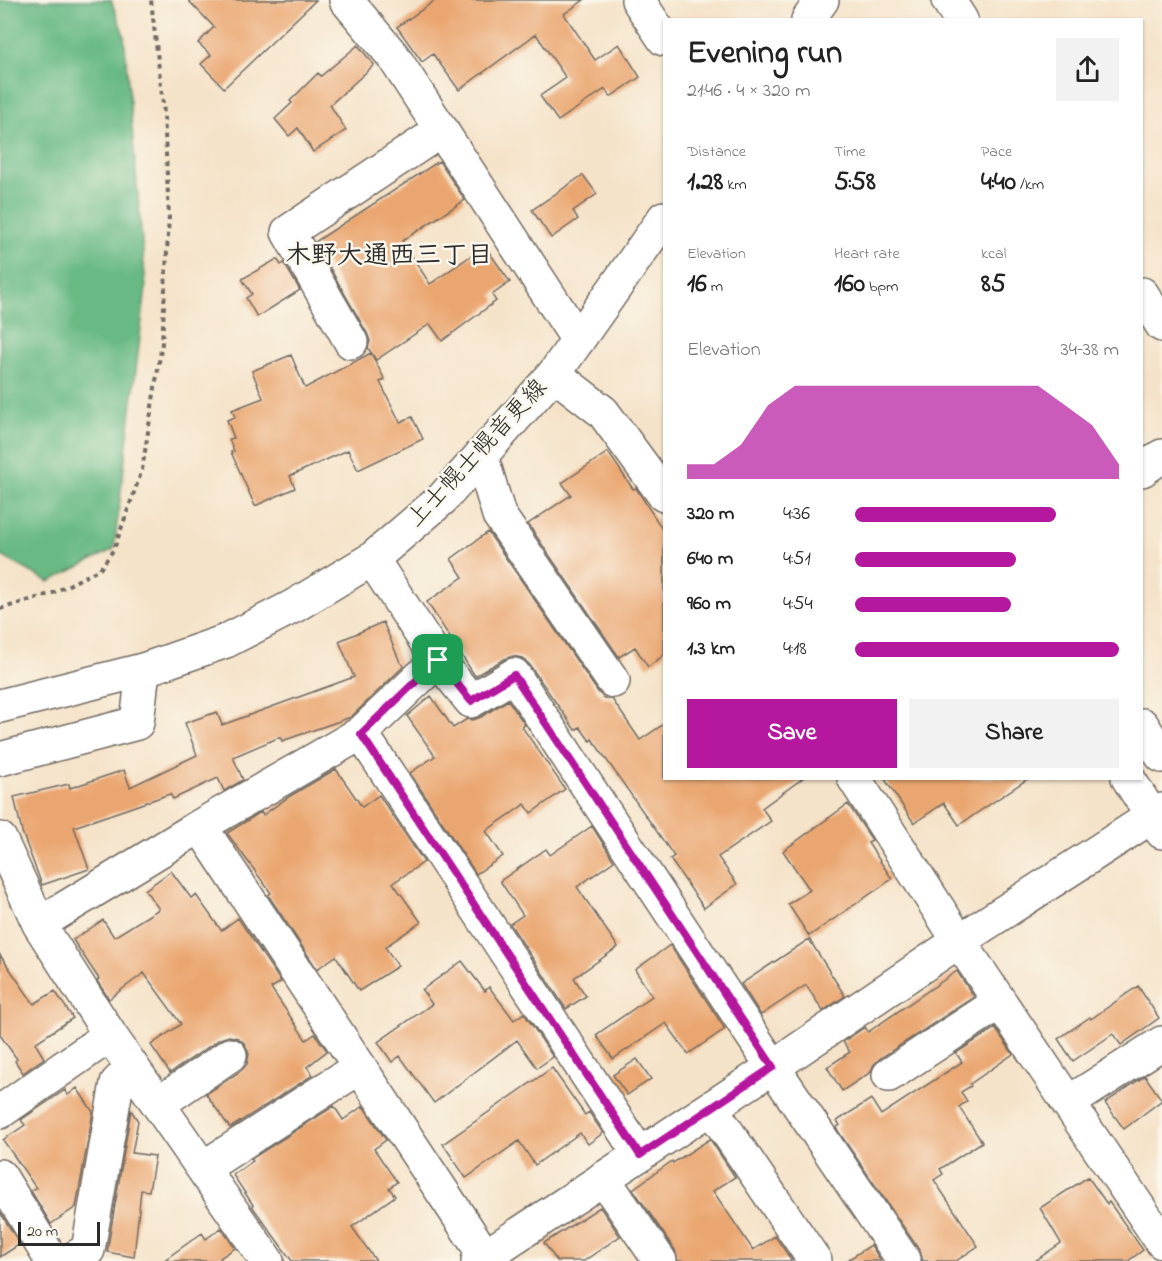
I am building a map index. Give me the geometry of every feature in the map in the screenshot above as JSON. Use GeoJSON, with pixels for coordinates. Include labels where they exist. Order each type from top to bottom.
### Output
{"type":"FeatureCollection","features":[{"type":"Feature","properties":{"kind":"main road"},"geometry":{"type":"LineString","coordinates":[[346,0],[393,56],[579,340]]}},
{"type":"Feature","properties":{"kind":"main road"},"geometry":{"type":"LineString","coordinates":[[638,0],[663,38]]}},
{"type":"Feature","properties":{"kind":"main road"},"geometry":{"type":"LineString","coordinates":[[809,18],[822,0]]}},
{"type":"Feature","properties":{"kind":"main road"},"geometry":{"type":"LineString","coordinates":[[948,0],[960,18]]}},
{"type":"Feature","properties":{"kind":"main road"},"geometry":{"type":"LineString","coordinates":[[351,342],[288,232],[442,130]]}},
{"type":"Feature","properties":{"kind":"main road","name":"上士幌士幌音更線"},"geometry":{"type":"LineString","coordinates":[[0,706],[143,670],[226,640],[294,606],[372,560],[442,499],[554,374],[663,219]]}},
{"type":"Feature","properties":{"kind":"main road"},"geometry":{"type":"LineString","coordinates":[[1143,296],[1162,325]]}},
{"type":"Feature","properties":{"kind":"main road"},"geometry":{"type":"LineString","coordinates":[[554,374],[603,412],[663,494]]}},
{"type":"Feature","properties":{"kind":"main road"},"geometry":{"type":"LineString","coordinates":[[481,455],[499,515],[614,681]]}},
{"type":"Feature","properties":{"kind":"main road"},"geometry":{"type":"LineString","coordinates":[[1143,469],[1162,456]]}},
{"type":"Feature","properties":{"kind":"main road"},"geometry":{"type":"LineString","coordinates":[[372,560],[438,660],[471,701],[514,675],[904,1261]]}},
{"type":"Feature","properties":{"kind":"main road"},"geometry":{"type":"LineString","coordinates":[[39,924],[200,826],[361,734],[438,660]]}},
{"type":"Feature","properties":{"kind":"main road"},"geometry":{"type":"LineString","coordinates":[[0,759],[137,723],[143,670]]}},
{"type":"Feature","properties":{"kind":"main road"},"geometry":{"type":"LineString","coordinates":[[1143,727],[1162,756]]}},
{"type":"Feature","properties":{"kind":"main road"},"geometry":{"type":"LineString","coordinates":[[361,734],[640,1155]]}},
{"type":"Feature","properties":{"kind":"main road"},"geometry":{"type":"LineString","coordinates":[[855,780],[959,941],[1162,1242]]}},
{"type":"Feature","properties":{"kind":"main road"},"geometry":{"type":"LineString","coordinates":[[200,826],[360,1067],[481,1258],[773,1067],[959,941],[1159,819],[1130,780]]}},
{"type":"Feature","properties":{"kind":"main road"},"geometry":{"type":"LineString","coordinates":[[1,842],[12,894],[39,924],[132,1068],[267,1261]]}},
{"type":"Feature","properties":{"kind":"main road"},"geometry":{"type":"LineString","coordinates":[[889,1075],[1000,1002]]}},
{"type":"Feature","properties":{"kind":"main road"},"geometry":{"type":"LineString","coordinates":[[0,1112],[110,1035]]}},
{"type":"Feature","properties":{"kind":"main road"},"geometry":{"type":"LineString","coordinates":[[1068,1103],[1162,1043]]}},
{"type":"Feature","properties":{"kind":"main road"},"geometry":{"type":"LineString","coordinates":[[158,1104],[230,1054]]}},
{"type":"Feature","properties":{"kind":"main road"},"geometry":{"type":"LineString","coordinates":[[203,1168],[360,1067]]}},
{"type":"Feature","properties":{"kind":"main road"},"geometry":{"type":"LineString","coordinates":[[69,1261],[88,1250],[117,1083],[132,1068]]}},
{"type":"Feature","properties":{"kind":"main road"},"geometry":{"type":"LineString","coordinates":[[711,1108],[815,1261]]}},
{"type":"Feature","properties":{"kind":"main road"},"geometry":{"type":"LineString","coordinates":[[0,1176],[52,1261]]}},
{"type":"Feature","properties":{"kind":"main road"},"geometry":{"type":"LineString","coordinates":[[603,1178],[660,1261]]}},
{"type":"Feature","properties":{"kind":"path"},"geometry":{"type":"LineString","coordinates":[[0,609],[53,593],[100,569],[114,549],[142,470],[162,343],[169,216],[164,113],[151,0]]}},
{"type":"Feature","properties":{"kind":"green space"},"geometry":{"type":"Polygon","coordinates":[[[0,0],[111,0],[124,35],[146,288],[114,549],[49,582],[0,555],[0,0]]]}},
{"type":"Feature","properties":{"kind":"building"},"geometry":{"type":"Polygon","coordinates":[[[188,0],[316,0],[224,88],[201,64],[211,55],[198,43],[214,27],[188,0]]]}},
{"type":"Feature","properties":{"kind":"building"},"geometry":{"type":"Polygon","coordinates":[[[436,0],[584,0],[564,14],[595,60],[619,44],[640,77],[610,97],[605,89],[558,121],[540,96],[566,78],[536,34],[459,90],[433,54],[422,62],[397,27],[436,0]]]}},
{"type":"Feature","properties":{"kind":"building"},"geometry":{"type":"Polygon","coordinates":[[[358,45],[374,65],[330,105],[346,130],[313,152],[298,128],[289,136],[275,119],[318,73],[321,76],[358,45]]]}},
{"type":"Feature","properties":{"kind":"building"},"geometry":{"type":"Polygon","coordinates":[[[439,161],[465,200],[402,241],[430,284],[485,246],[510,282],[492,295],[496,301],[442,341],[430,324],[376,360],[368,348],[370,341],[367,333],[315,242],[439,161]]]}},
{"type":"Feature","properties":{"kind":"building"},"geometry":{"type":"Polygon","coordinates":[[[583,175],[597,194],[573,211],[578,219],[551,238],[532,210],[583,175]]]}},
{"type":"Feature","properties":{"kind":"building"},"geometry":{"type":"Polygon","coordinates":[[[277,259],[281,265],[284,263],[300,290],[257,317],[246,298],[252,294],[242,279],[277,259]]]}},
{"type":"Feature","properties":{"kind":"building"},"geometry":{"type":"Polygon","coordinates":[[[371,353],[385,380],[380,382],[400,422],[412,417],[423,439],[358,470],[348,450],[290,476],[295,488],[255,506],[231,452],[234,451],[229,439],[234,438],[227,420],[235,417],[232,410],[263,398],[252,371],[291,355],[305,388],[371,353]]]}},
{"type":"Feature","properties":{"kind":"building"},"geometry":{"type":"Polygon","coordinates":[[[608,452],[633,489],[636,488],[663,530],[663,656],[648,667],[635,647],[619,657],[528,524],[571,495],[562,483],[608,452]]]}},
{"type":"Feature","properties":{"kind":"building"},"geometry":{"type":"Polygon","coordinates":[[[488,532],[598,692],[604,698],[612,699],[640,740],[663,725],[663,780],[800,780],[762,808],[771,821],[718,857],[737,884],[704,908],[670,859],[674,856],[592,739],[590,741],[580,727],[575,730],[529,664],[522,658],[513,656],[504,659],[475,676],[427,602],[463,577],[451,559],[488,532]]]}},
{"type":"Feature","properties":{"kind":"building"},"geometry":{"type":"Polygon","coordinates":[[[383,622],[400,662],[404,666],[351,717],[282,741],[280,737],[233,757],[243,780],[224,791],[218,778],[173,799],[170,794],[74,827],[89,869],[42,885],[22,832],[14,797],[69,784],[70,788],[124,770],[130,787],[197,755],[185,723],[217,712],[222,725],[354,677],[339,641],[383,622]]]}},
{"type":"Feature","properties":{"kind":"building"},"geometry":{"type":"Polygon","coordinates":[[[431,696],[453,728],[467,719],[473,720],[481,717],[508,700],[525,725],[522,727],[565,789],[531,813],[525,804],[486,831],[503,856],[476,874],[410,773],[435,756],[407,716],[431,696]]]}},
{"type":"Feature","properties":{"kind":"building"},"geometry":{"type":"Polygon","coordinates":[[[336,769],[362,807],[379,795],[424,862],[393,883],[421,922],[385,947],[398,966],[359,991],[336,956],[317,969],[268,895],[271,893],[227,833],[261,812],[263,815],[336,769]]]}},
{"type":"Feature","properties":{"kind":"building"},"geometry":{"type":"Polygon","coordinates":[[[885,780],[1026,780],[959,825],[944,803],[914,823],[885,780]]]}},
{"type":"Feature","properties":{"kind":"building"},"geometry":{"type":"Polygon","coordinates":[[[848,804],[872,840],[868,843],[892,879],[809,936],[788,904],[810,890],[783,851],[848,804]]]}},
{"type":"Feature","properties":{"kind":"building"},"geometry":{"type":"Polygon","coordinates":[[[592,826],[614,861],[577,887],[618,947],[574,978],[586,996],[566,1009],[510,924],[523,915],[500,881],[546,849],[550,855],[592,826]]]}},
{"type":"Feature","properties":{"kind":"building"},"geometry":{"type":"Polygon","coordinates":[[[171,871],[191,898],[196,895],[221,930],[238,918],[281,982],[271,988],[306,1040],[315,1034],[327,1051],[307,1067],[313,1075],[230,1128],[206,1094],[241,1071],[247,1064],[249,1054],[245,1044],[238,1038],[229,1036],[220,1039],[170,1073],[151,1045],[181,1024],[144,973],[109,999],[97,981],[99,979],[73,940],[103,920],[114,937],[159,909],[145,890],[171,871]]]}},
{"type":"Feature","properties":{"kind":"building"},"geometry":{"type":"Polygon","coordinates":[[[809,939],[845,996],[823,1011],[806,985],[761,1015],[741,984],[809,939]]]}},
{"type":"Feature","properties":{"kind":"building"},"geometry":{"type":"Polygon","coordinates":[[[670,945],[725,1029],[688,1054],[666,1023],[613,1059],[596,1035],[652,996],[635,970],[670,945]]]}},
{"type":"Feature","properties":{"kind":"building"},"geometry":{"type":"Polygon","coordinates":[[[0,955],[34,1004],[55,991],[73,1018],[35,1043],[44,1058],[23,1073],[15,1061],[17,1059],[0,1035],[0,955]]]}},
{"type":"Feature","properties":{"kind":"building"},"geometry":{"type":"Polygon","coordinates":[[[462,961],[485,991],[489,987],[514,1020],[524,1013],[553,1057],[537,1068],[517,1040],[434,1103],[400,1056],[392,1062],[378,1042],[432,1004],[422,990],[462,961]]]}},
{"type":"Feature","properties":{"kind":"building"},"geometry":{"type":"Polygon","coordinates":[[[957,971],[974,997],[879,1059],[871,1072],[842,1091],[827,1067],[850,1052],[843,1042],[865,1027],[868,1032],[957,971]]]}},
{"type":"Feature","properties":{"kind":"building"},"geometry":{"type":"Polygon","coordinates":[[[1138,986],[1159,1018],[1121,1045],[1113,1034],[1073,1061],[1058,1039],[1138,986]]]}},
{"type":"Feature","properties":{"kind":"building"},"geometry":{"type":"Polygon","coordinates":[[[995,1028],[1013,1054],[961,1092],[967,1101],[959,1107],[982,1142],[940,1169],[943,1174],[934,1180],[978,1246],[956,1261],[923,1261],[920,1251],[836,1128],[840,1125],[837,1121],[871,1099],[881,1115],[962,1062],[956,1053],[995,1028]]]}},
{"type":"Feature","properties":{"kind":"building"},"geometry":{"type":"Polygon","coordinates":[[[637,1059],[651,1079],[627,1095],[613,1075],[637,1059]]]}},
{"type":"Feature","properties":{"kind":"building"},"geometry":{"type":"Polygon","coordinates":[[[552,1068],[585,1115],[589,1112],[603,1133],[588,1144],[580,1133],[535,1165],[519,1141],[466,1178],[443,1144],[552,1068]]]}},
{"type":"Feature","properties":{"kind":"building"},"geometry":{"type":"Polygon","coordinates":[[[1145,1076],[1162,1100],[1124,1129],[1105,1103],[1145,1076]]]}},
{"type":"Feature","properties":{"kind":"building"},"geometry":{"type":"Polygon","coordinates":[[[77,1088],[93,1112],[76,1207],[51,1224],[31,1191],[36,1188],[3,1140],[25,1125],[21,1120],[65,1090],[68,1095],[77,1088]]]}},
{"type":"Feature","properties":{"kind":"building"},"geometry":{"type":"Polygon","coordinates":[[[334,1106],[343,1120],[363,1106],[386,1140],[374,1149],[397,1182],[389,1188],[395,1196],[352,1227],[376,1261],[292,1261],[252,1206],[233,1175],[253,1161],[251,1159],[334,1106]]]}},
{"type":"Feature","properties":{"kind":"building"},"geometry":{"type":"Polygon","coordinates":[[[131,1110],[138,1121],[132,1153],[155,1156],[149,1191],[141,1190],[134,1257],[107,1252],[131,1110]]]}},
{"type":"Feature","properties":{"kind":"building"},"geometry":{"type":"Polygon","coordinates":[[[710,1139],[735,1177],[713,1191],[753,1250],[775,1236],[792,1261],[678,1261],[675,1250],[633,1189],[672,1161],[673,1163],[710,1139]]]}},
{"type":"Feature","properties":{"kind":"building"},"geometry":{"type":"Polygon","coordinates":[[[1088,1177],[1143,1250],[1128,1261],[1035,1261],[1061,1243],[1040,1208],[1088,1177]]]}},
{"type":"Feature","properties":{"kind":"building"},"geometry":{"type":"Polygon","coordinates":[[[600,1207],[620,1236],[584,1261],[557,1261],[544,1243],[600,1207]]]}},
{"type":"Feature","properties":{"kind":"building"},"geometry":{"type":"Polygon","coordinates":[[[0,1212],[20,1244],[0,1257],[0,1212]]]}},
{"type":"Feature","properties":{"kind":"building"},"geometry":{"type":"Polygon","coordinates":[[[221,1228],[235,1248],[220,1258],[222,1261],[163,1261],[202,1233],[206,1239],[221,1228]]]}},
{"type":"Feature","properties":{"kind":"building"},"geometry":{"type":"Polygon","coordinates":[[[871,1245],[881,1261],[846,1261],[871,1245]]]}},
{"type":"Feature","properties":{"kind":"district","name":"木野大通西三丁目"},"geometry":{"type":"Point","coordinates":[389,257]}},
{"type":"Feature","properties":{"kind":"route"},"geometry":{"type":"LineString","coordinates":[[438,660],[471,701],[514,675],[773,1067],[640,1155],[361,734],[438,660]]}}]}
